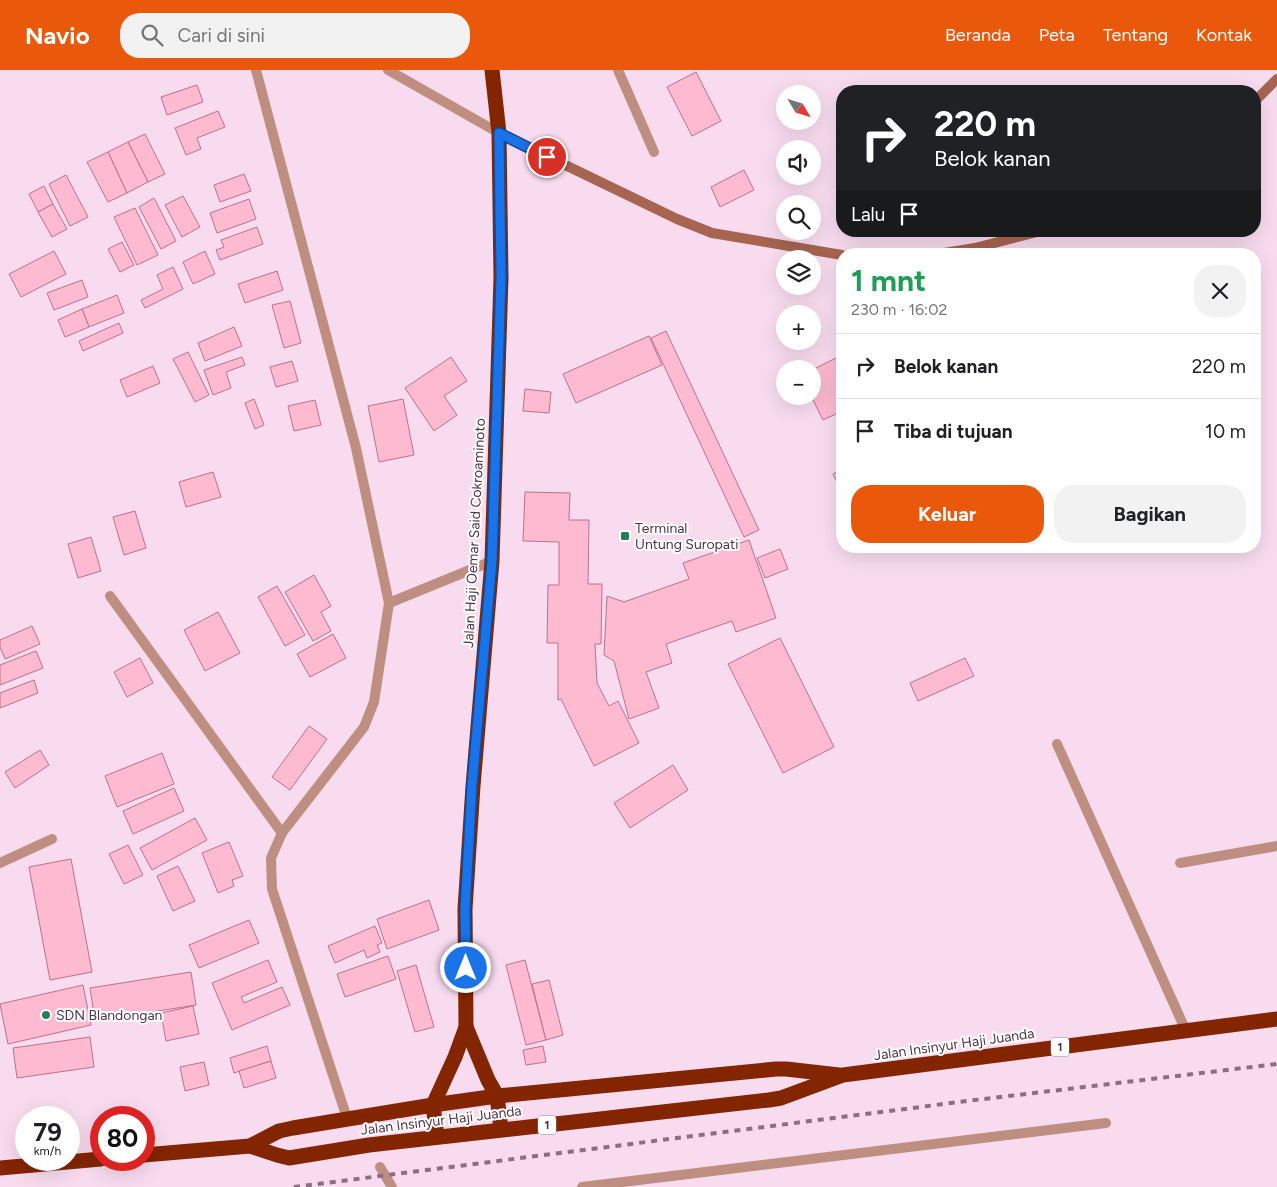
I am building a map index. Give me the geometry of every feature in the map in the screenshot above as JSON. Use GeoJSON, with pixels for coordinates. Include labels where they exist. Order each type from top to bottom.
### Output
{"type":"FeatureCollection","features":[{"type":"Feature","properties":{"kind":"highway","name":"Jalan Haji Oemar Said Cokroaminoto"},"geometry":{"type":"LineString","coordinates":[[466,1027],[465,909],[472,786],[492,561],[501,278],[499,133],[492,70]]}},
{"type":"Feature","properties":{"kind":"highway","name":"Jalan Insinyur Haji Juanda"},"geometry":{"type":"LineString","coordinates":[[250,1146],[289,1158],[369,1144],[769,1100],[781,1098],[843,1075],[1277,1019]]}},
{"type":"Feature","properties":{"kind":"highway"},"geometry":{"type":"LineString","coordinates":[[466,1027],[484,1072],[497,1096],[501,1129]]}},
{"type":"Feature","properties":{"kind":"highway"},"geometry":{"type":"LineString","coordinates":[[437,1137],[433,1105],[455,1057],[466,1027]]}},
{"type":"Feature","properties":{"kind":"highway","name":"Jalan Insinyur Haji Juanda"},"geometry":{"type":"LineString","coordinates":[[155,1154],[250,1146],[279,1131],[497,1096],[786,1069],[843,1075]]}},
{"type":"Feature","properties":{"kind":"highway"},"geometry":{"type":"LineString","coordinates":[[0,1168],[90,1160]]}},
{"type":"Feature","properties":{"kind":"main road"},"geometry":{"type":"LineString","coordinates":[[1261,95],[1277,79]]}},
{"type":"Feature","properties":{"kind":"main road"},"geometry":{"type":"LineString","coordinates":[[499,133],[669,216],[712,233],[836,254]]}},
{"type":"Feature","properties":{"kind":"main road"},"geometry":{"type":"LineString","coordinates":[[975,248],[1018,237]]}},
{"type":"Feature","properties":{"kind":"street"},"geometry":{"type":"LineString","coordinates":[[256,70],[356,448],[388,603],[374,702],[364,727],[282,833],[271,858],[272,889],[346,1115]]}},
{"type":"Feature","properties":{"kind":"street"},"geometry":{"type":"LineString","coordinates":[[388,70],[499,133]]}},
{"type":"Feature","properties":{"kind":"street"},"geometry":{"type":"LineString","coordinates":[[618,70],[654,152]]}},
{"type":"Feature","properties":{"kind":"street"},"geometry":{"type":"LineString","coordinates":[[388,603],[492,561]]}},
{"type":"Feature","properties":{"kind":"street"},"geometry":{"type":"LineString","coordinates":[[110,596],[282,833]]}},
{"type":"Feature","properties":{"kind":"street"},"geometry":{"type":"LineString","coordinates":[[1057,744],[1186,1031]]}},
{"type":"Feature","properties":{"kind":"street"},"geometry":{"type":"LineString","coordinates":[[0,863],[52,839]]}},
{"type":"Feature","properties":{"kind":"street"},"geometry":{"type":"LineString","coordinates":[[1180,863],[1277,846]]}},
{"type":"Feature","properties":{"kind":"street"},"geometry":{"type":"LineString","coordinates":[[582,1187],[1106,1123]]}},
{"type":"Feature","properties":{"kind":"street"},"geometry":{"type":"LineString","coordinates":[[380,1167],[392,1187]]}},
{"type":"Feature","properties":{"kind":"building"},"geometry":{"type":"Polygon","coordinates":[[[696,72],[721,121],[692,136],[667,87],[696,72]]]}},
{"type":"Feature","properties":{"kind":"building"},"geometry":{"type":"Polygon","coordinates":[[[197,85],[203,102],[167,115],[161,97],[197,85]]]}},
{"type":"Feature","properties":{"kind":"building"},"geometry":{"type":"Polygon","coordinates":[[[218,111],[225,127],[197,138],[201,149],[186,155],[175,128],[218,111]]]}},
{"type":"Feature","properties":{"kind":"building"},"geometry":{"type":"Polygon","coordinates":[[[145,134],[165,174],[148,182],[128,142],[145,134]]]}},
{"type":"Feature","properties":{"kind":"building"},"geometry":{"type":"Polygon","coordinates":[[[128,142],[148,182],[127,193],[108,152],[128,142]]]}},
{"type":"Feature","properties":{"kind":"building"},"geometry":{"type":"Polygon","coordinates":[[[108,152],[127,193],[108,202],[87,162],[108,152]]]}},
{"type":"Feature","properties":{"kind":"building"},"geometry":{"type":"Polygon","coordinates":[[[744,170],[754,190],[720,207],[711,187],[744,170]]]}},
{"type":"Feature","properties":{"kind":"building"},"geometry":{"type":"Polygon","coordinates":[[[244,174],[251,191],[220,202],[214,185],[244,174]]]}},
{"type":"Feature","properties":{"kind":"building"},"geometry":{"type":"Polygon","coordinates":[[[66,175],[88,217],[70,226],[49,184],[66,175]]]}},
{"type":"Feature","properties":{"kind":"building"},"geometry":{"type":"Polygon","coordinates":[[[44,186],[53,204],[38,212],[29,194],[44,186]]]}},
{"type":"Feature","properties":{"kind":"building"},"geometry":{"type":"Polygon","coordinates":[[[183,196],[200,227],[182,237],[165,205],[183,196]]]}},
{"type":"Feature","properties":{"kind":"building"},"geometry":{"type":"Polygon","coordinates":[[[154,198],[176,241],[161,249],[139,207],[154,198]]]}},
{"type":"Feature","properties":{"kind":"building"},"geometry":{"type":"Polygon","coordinates":[[[249,199],[256,219],[217,233],[210,213],[249,199]]]}},
{"type":"Feature","properties":{"kind":"building"},"geometry":{"type":"Polygon","coordinates":[[[53,204],[67,229],[52,237],[38,212],[53,204]]]}},
{"type":"Feature","properties":{"kind":"building"},"geometry":{"type":"Polygon","coordinates":[[[135,208],[158,255],[137,265],[114,217],[135,208]]]}},
{"type":"Feature","properties":{"kind":"building"},"geometry":{"type":"Polygon","coordinates":[[[257,227],[263,244],[220,260],[216,250],[224,247],[221,240],[257,227]]]}},
{"type":"Feature","properties":{"kind":"building"},"geometry":{"type":"Polygon","coordinates":[[[122,242],[134,265],[120,272],[108,249],[122,242]]]}},
{"type":"Feature","properties":{"kind":"building"},"geometry":{"type":"Polygon","coordinates":[[[54,251],[66,274],[21,297],[9,274],[54,251]]]}},
{"type":"Feature","properties":{"kind":"building"},"geometry":{"type":"Polygon","coordinates":[[[205,251],[215,274],[193,284],[183,262],[205,251]]]}},
{"type":"Feature","properties":{"kind":"building"},"geometry":{"type":"Polygon","coordinates":[[[173,267],[183,289],[145,308],[141,300],[163,289],[157,275],[173,267]]]}},
{"type":"Feature","properties":{"kind":"building"},"geometry":{"type":"Polygon","coordinates":[[[277,271],[283,290],[245,303],[238,284],[277,271]]]}},
{"type":"Feature","properties":{"kind":"building"},"geometry":{"type":"Polygon","coordinates":[[[82,280],[88,297],[54,310],[47,293],[82,280]]]}},
{"type":"Feature","properties":{"kind":"building"},"geometry":{"type":"Polygon","coordinates":[[[117,295],[124,313],[89,327],[82,309],[117,295]]]}},
{"type":"Feature","properties":{"kind":"building"},"geometry":{"type":"Polygon","coordinates":[[[290,301],[301,343],[284,348],[272,305],[290,301]]]}},
{"type":"Feature","properties":{"kind":"building"},"geometry":{"type":"Polygon","coordinates":[[[82,309],[89,327],[65,337],[58,320],[82,309]]]}},
{"type":"Feature","properties":{"kind":"building"},"geometry":{"type":"Polygon","coordinates":[[[119,323],[123,333],[83,351],[79,341],[119,323]]]}},
{"type":"Feature","properties":{"kind":"building"},"geometry":{"type":"Polygon","coordinates":[[[234,327],[242,346],[205,361],[198,343],[234,327]]]}},
{"type":"Feature","properties":{"kind":"building"},"geometry":{"type":"Polygon","coordinates":[[[666,331],[759,530],[744,537],[651,338],[666,331]]]}},
{"type":"Feature","properties":{"kind":"building"},"geometry":{"type":"Polygon","coordinates":[[[649,336],[662,365],[576,403],[563,374],[649,336]]]}},
{"type":"Feature","properties":{"kind":"building"},"geometry":{"type":"Polygon","coordinates":[[[188,352],[209,395],[195,402],[173,359],[188,352]]]}},
{"type":"Feature","properties":{"kind":"building"},"geometry":{"type":"Polygon","coordinates":[[[242,357],[245,365],[226,372],[231,388],[213,395],[204,370],[242,357]]]}},
{"type":"Feature","properties":{"kind":"building"},"geometry":{"type":"Polygon","coordinates":[[[451,357],[467,381],[444,396],[457,415],[434,431],[405,388],[451,357]]]}},
{"type":"Feature","properties":{"kind":"building"},"geometry":{"type":"Polygon","coordinates":[[[836,358],[836,414],[823,420],[816,405],[821,405],[821,366],[836,358]]]}},
{"type":"Feature","properties":{"kind":"building"},"geometry":{"type":"Polygon","coordinates":[[[292,361],[298,381],[276,387],[270,367],[292,361]]]}},
{"type":"Feature","properties":{"kind":"building"},"geometry":{"type":"Polygon","coordinates":[[[153,366],[160,383],[127,397],[120,380],[153,366]]]}},
{"type":"Feature","properties":{"kind":"building"},"geometry":{"type":"Polygon","coordinates":[[[525,389],[551,392],[549,413],[523,411],[525,389]]]}},
{"type":"Feature","properties":{"kind":"building"},"geometry":{"type":"Polygon","coordinates":[[[254,399],[264,425],[255,429],[245,403],[254,399]]]}},
{"type":"Feature","properties":{"kind":"building"},"geometry":{"type":"Polygon","coordinates":[[[403,399],[414,455],[379,462],[368,406],[403,399]]]}},
{"type":"Feature","properties":{"kind":"building"},"geometry":{"type":"Polygon","coordinates":[[[315,400],[321,425],[294,431],[288,406],[315,400]]]}},
{"type":"Feature","properties":{"kind":"building"},"geometry":{"type":"Polygon","coordinates":[[[213,472],[221,497],[186,507],[179,482],[213,472]]]}},
{"type":"Feature","properties":{"kind":"building"},"geometry":{"type":"Polygon","coordinates":[[[525,492],[570,493],[569,520],[589,520],[588,584],[602,584],[601,644],[595,644],[597,683],[609,706],[618,701],[639,743],[594,766],[561,699],[558,700],[558,643],[547,643],[548,585],[559,585],[559,542],[523,541],[525,492]]]}},
{"type":"Feature","properties":{"kind":"building"},"geometry":{"type":"Polygon","coordinates":[[[135,511],[146,548],[124,555],[113,517],[135,511]]]}},
{"type":"Feature","properties":{"kind":"building"},"geometry":{"type":"Polygon","coordinates":[[[91,537],[101,571],[78,578],[68,544],[91,537]]]}},
{"type":"Feature","properties":{"kind":"building"},"geometry":{"type":"Polygon","coordinates":[[[749,540],[776,618],[736,632],[732,621],[666,644],[672,663],[646,672],[659,708],[629,719],[614,661],[604,655],[607,596],[624,602],[689,579],[683,563],[749,540]]]}},
{"type":"Feature","properties":{"kind":"building"},"geometry":{"type":"Polygon","coordinates":[[[780,549],[788,569],[765,578],[757,558],[780,549]]]}},
{"type":"Feature","properties":{"kind":"building"},"geometry":{"type":"Polygon","coordinates":[[[314,575],[331,606],[321,612],[331,631],[313,641],[285,592],[314,575]]]}},
{"type":"Feature","properties":{"kind":"building"},"geometry":{"type":"Polygon","coordinates":[[[277,586],[305,635],[285,646],[258,597],[277,586]]]}},
{"type":"Feature","properties":{"kind":"building"},"geometry":{"type":"Polygon","coordinates":[[[218,612],[240,653],[205,671],[184,630],[218,612]]]}},
{"type":"Feature","properties":{"kind":"building"},"geometry":{"type":"Polygon","coordinates":[[[32,626],[40,644],[5,659],[0,647],[0,640],[32,626]]]}},
{"type":"Feature","properties":{"kind":"building"},"geometry":{"type":"Polygon","coordinates":[[[333,634],[346,658],[310,677],[297,654],[333,634]]]}},
{"type":"Feature","properties":{"kind":"building"},"geometry":{"type":"Polygon","coordinates":[[[780,638],[834,747],[783,773],[728,664],[780,638]]]}},
{"type":"Feature","properties":{"kind":"building"},"geometry":{"type":"Polygon","coordinates":[[[36,651],[43,668],[0,685],[0,665],[36,651]]]}},
{"type":"Feature","properties":{"kind":"building"},"geometry":{"type":"Polygon","coordinates":[[[140,658],[153,683],[127,697],[114,672],[140,658]]]}},
{"type":"Feature","properties":{"kind":"building"},"geometry":{"type":"Polygon","coordinates":[[[965,658],[974,676],[918,701],[910,683],[965,658]]]}},
{"type":"Feature","properties":{"kind":"building"},"geometry":{"type":"Polygon","coordinates":[[[34,680],[38,693],[0,708],[0,693],[34,680]]]}},
{"type":"Feature","properties":{"kind":"building"},"geometry":{"type":"Polygon","coordinates":[[[309,726],[327,739],[290,790],[272,777],[309,726]]]}},
{"type":"Feature","properties":{"kind":"building"},"geometry":{"type":"Polygon","coordinates":[[[40,750],[49,765],[15,788],[5,772],[40,750]]]}},
{"type":"Feature","properties":{"kind":"building"},"geometry":{"type":"Polygon","coordinates":[[[162,753],[174,784],[117,807],[105,776],[162,753]]]}},
{"type":"Feature","properties":{"kind":"building"},"geometry":{"type":"Polygon","coordinates":[[[673,765],[688,790],[630,828],[614,803],[673,765]]]}},
{"type":"Feature","properties":{"kind":"building"},"geometry":{"type":"Polygon","coordinates":[[[174,788],[184,811],[133,834],[123,811],[174,788]]]}},
{"type":"Feature","properties":{"kind":"building"},"geometry":{"type":"Polygon","coordinates":[[[195,818],[207,840],[152,870],[140,848],[195,818]]]}},
{"type":"Feature","properties":{"kind":"building"},"geometry":{"type":"Polygon","coordinates":[[[229,842],[243,876],[232,880],[234,886],[218,893],[202,853],[229,842]]]}},
{"type":"Feature","properties":{"kind":"building"},"geometry":{"type":"Polygon","coordinates":[[[128,845],[143,875],[124,884],[109,854],[128,845]]]}},
{"type":"Feature","properties":{"kind":"building"},"geometry":{"type":"Polygon","coordinates":[[[71,859],[92,972],[50,980],[29,867],[71,859]]]}},
{"type":"Feature","properties":{"kind":"building"},"geometry":{"type":"Polygon","coordinates":[[[178,866],[195,901],[173,911],[157,876],[178,866]]]}},
{"type":"Feature","properties":{"kind":"building"},"geometry":{"type":"Polygon","coordinates":[[[429,900],[439,930],[387,949],[377,919],[429,900]]]}},
{"type":"Feature","properties":{"kind":"building"},"geometry":{"type":"Polygon","coordinates":[[[249,920],[259,943],[199,968],[189,945],[249,920]]]}},
{"type":"Feature","properties":{"kind":"building"},"geometry":{"type":"Polygon","coordinates":[[[375,926],[382,943],[377,945],[380,952],[367,958],[364,950],[335,963],[328,946],[375,926]]]}},
{"type":"Feature","properties":{"kind":"building"},"geometry":{"type":"Polygon","coordinates":[[[388,956],[396,979],[345,997],[337,974],[388,956]]]}},
{"type":"Feature","properties":{"kind":"building"},"geometry":{"type":"Polygon","coordinates":[[[268,960],[277,982],[241,997],[244,1003],[282,987],[290,1005],[232,1030],[212,983],[268,960]]]}},
{"type":"Feature","properties":{"kind":"building"},"geometry":{"type":"Polygon","coordinates":[[[525,960],[546,1040],[526,1045],[506,965],[525,960]]]}},
{"type":"Feature","properties":{"kind":"building"},"geometry":{"type":"Polygon","coordinates":[[[416,965],[434,1027],[415,1032],[397,971],[416,965]]]}},
{"type":"Feature","properties":{"kind":"building","name":"SDN Blandongan"},"geometry":{"type":"Polygon","coordinates":[[[191,972],[196,1005],[95,1021],[90,988],[191,972]]]}},
{"type":"Feature","properties":{"kind":"building"},"geometry":{"type":"Polygon","coordinates":[[[549,980],[563,1035],[546,1040],[532,984],[549,980]]]}},
{"type":"Feature","properties":{"kind":"building","name":"SDN Blandongan"},"geometry":{"type":"Polygon","coordinates":[[[83,985],[91,1025],[8,1044],[0,1004],[83,985]]]}},
{"type":"Feature","properties":{"kind":"building","name":"SDN Blandongan"},"geometry":{"type":"Polygon","coordinates":[[[193,1006],[199,1034],[166,1041],[161,1013],[193,1006]]]}},
{"type":"Feature","properties":{"kind":"building","name":"SDN Blandongan"},"geometry":{"type":"Polygon","coordinates":[[[90,1037],[94,1067],[17,1078],[13,1048],[90,1037]]]}},
{"type":"Feature","properties":{"kind":"building"},"geometry":{"type":"Polygon","coordinates":[[[267,1046],[271,1061],[234,1073],[230,1058],[267,1046]]]}},
{"type":"Feature","properties":{"kind":"building"},"geometry":{"type":"Polygon","coordinates":[[[543,1046],[546,1062],[526,1065],[523,1050],[543,1046]]]}},
{"type":"Feature","properties":{"kind":"building"},"geometry":{"type":"Polygon","coordinates":[[[271,1061],[276,1078],[244,1088],[239,1071],[271,1061]]]}},
{"type":"Feature","properties":{"kind":"building"},"geometry":{"type":"Polygon","coordinates":[[[204,1062],[209,1085],[185,1091],[180,1067],[204,1062]]]}},
{"type":"Feature","properties":{"kind":"railway"},"geometry":{"type":"LineString","coordinates":[[294,1187],[967,1101],[1277,1064]]}},
{"type":"Feature","properties":{"kind":"place","name":"Terminal Untung Suropati"},"geometry":{"type":"Point","coordinates":[625,536]}},
{"type":"Feature","properties":{"kind":"place","name":"SDN Blandongan"},"geometry":{"type":"Point","coordinates":[46,1015]}},
{"type":"Feature","properties":{"kind":"route"},"geometry":{"type":"LineString","coordinates":[[466,968],[465,909],[472,786],[492,561],[501,278],[499,133],[547,157]]}}]}
